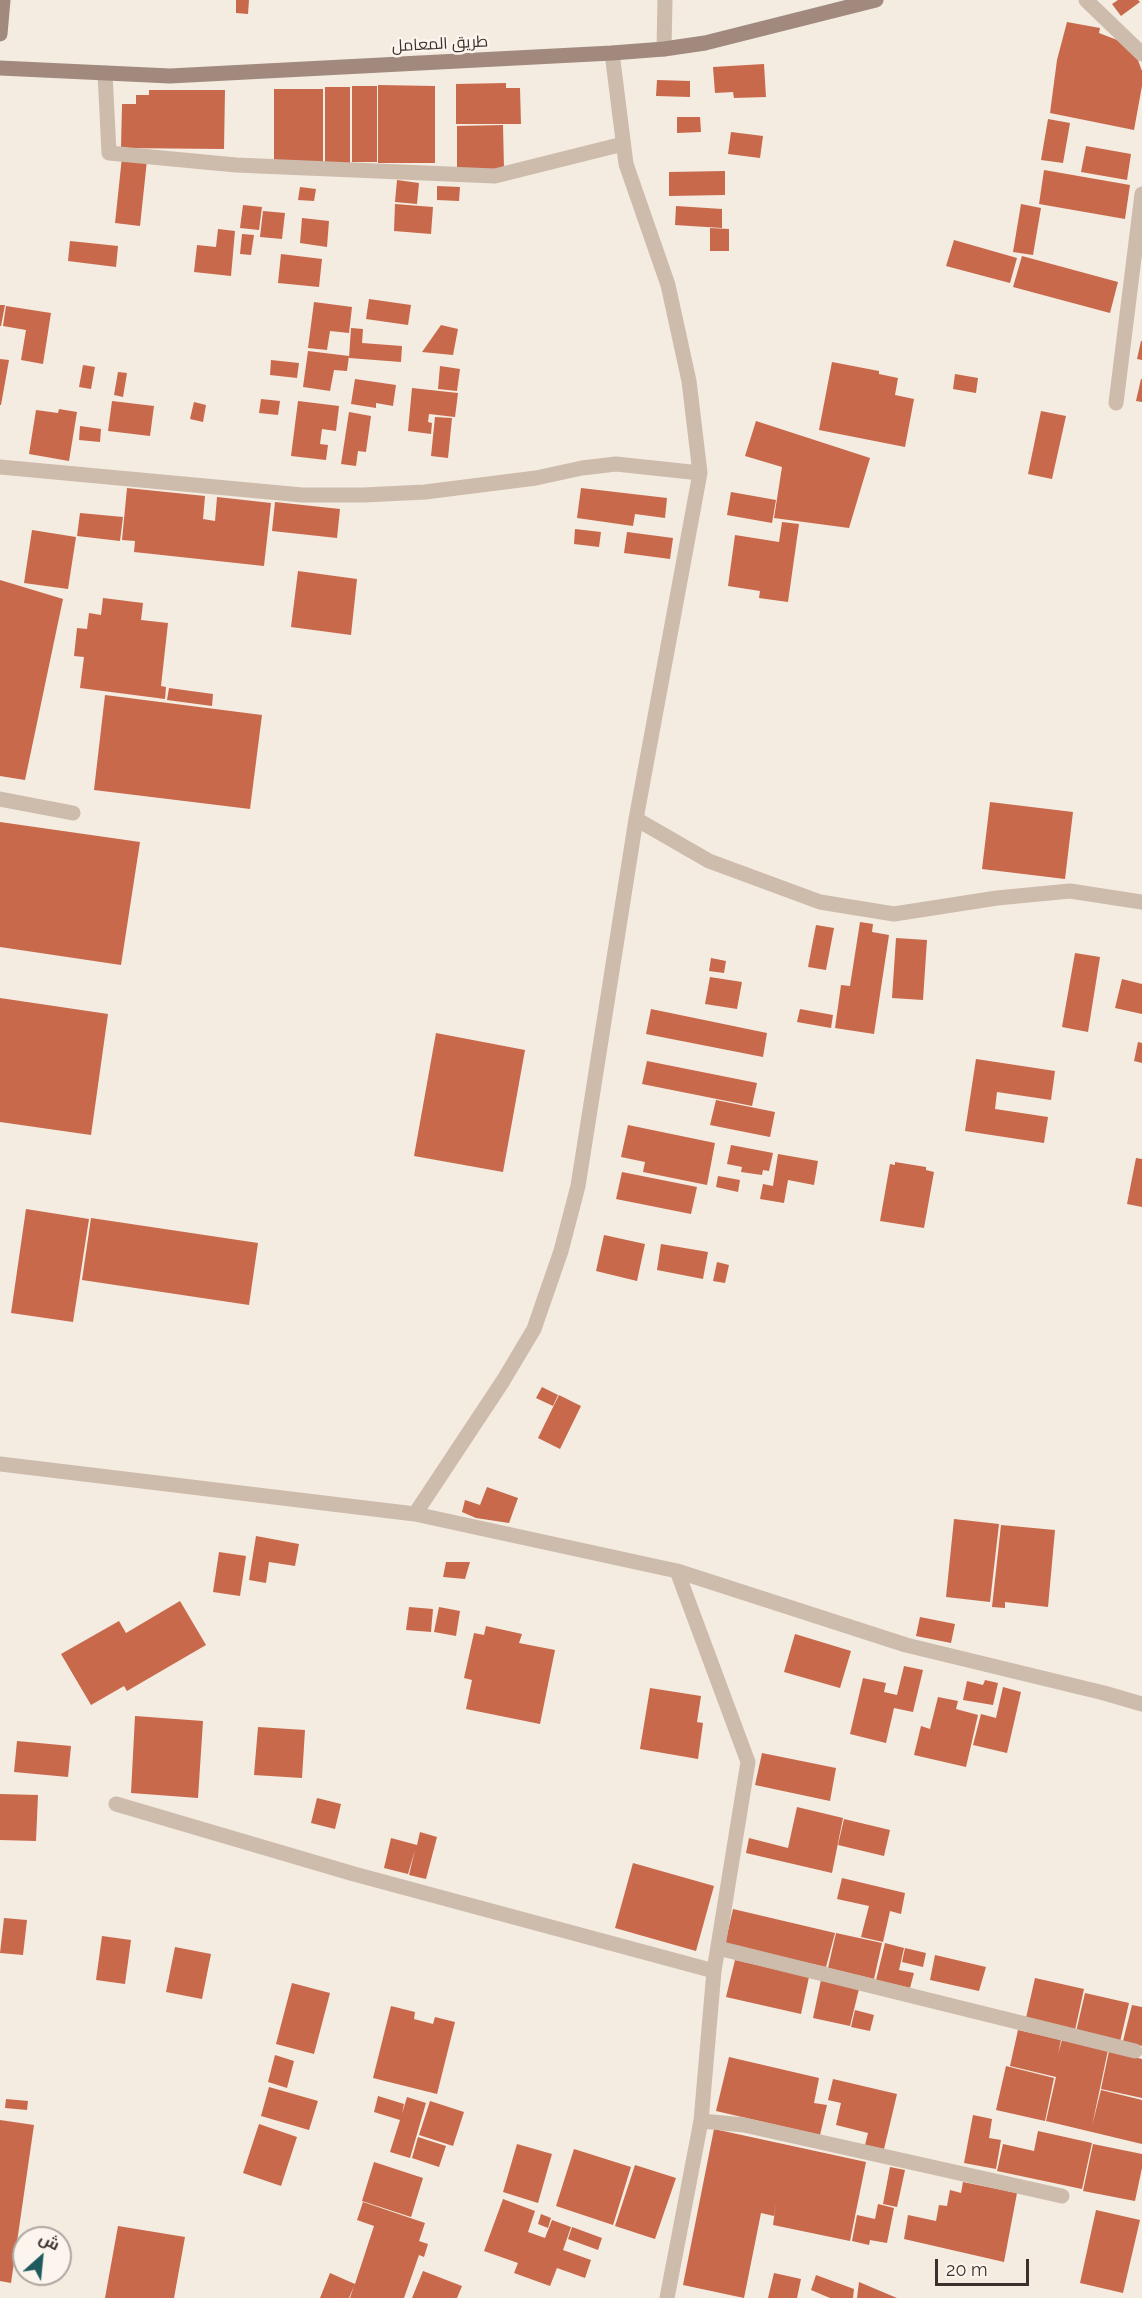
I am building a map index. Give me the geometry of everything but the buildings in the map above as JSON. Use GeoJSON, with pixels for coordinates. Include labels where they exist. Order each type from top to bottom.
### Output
{"type":"FeatureCollection","features":[{"type":"Feature","properties":{"kind":"main road"},"geometry":{"type":"LineString","coordinates":[[0,34],[3,0]]}},
{"type":"Feature","properties":{"kind":"main road","name":"طريق المعامل"},"geometry":{"type":"LineString","coordinates":[[0,68],[170,75],[612,54],[705,43],[876,0]]}},
{"type":"Feature","properties":{"kind":"street"},"geometry":{"type":"LineString","coordinates":[[664,49],[665,0]]}},
{"type":"Feature","properties":{"kind":"street"},"geometry":{"type":"LineString","coordinates":[[1086,0],[1142,54]]}},
{"type":"Feature","properties":{"kind":"street"},"geometry":{"type":"LineString","coordinates":[[415,1514],[503,1381],[534,1329],[561,1251],[578,1186],[636,819],[700,473],[689,381],[668,285],[626,164],[612,54]]}},
{"type":"Feature","properties":{"kind":"street"},"geometry":{"type":"LineString","coordinates":[[105,73],[109,153],[236,165],[495,176],[623,144]]}},
{"type":"Feature","properties":{"kind":"street"},"geometry":{"type":"LineString","coordinates":[[1116,403],[1142,194]]}},
{"type":"Feature","properties":{"kind":"street"},"geometry":{"type":"LineString","coordinates":[[0,467],[302,495],[425,492],[536,478],[582,468],[616,464],[700,473]]}},
{"type":"Feature","properties":{"kind":"street"},"geometry":{"type":"LineString","coordinates":[[0,800],[73,813]]}},
{"type":"Feature","properties":{"kind":"street"},"geometry":{"type":"LineString","coordinates":[[636,819],[709,861],[820,902],[894,914],[997,898],[1070,891],[1142,902]]}},
{"type":"Feature","properties":{"kind":"street"},"geometry":{"type":"LineString","coordinates":[[0,1464],[415,1514],[677,1571],[906,1645],[1142,1704]]}},
{"type":"Feature","properties":{"kind":"street"},"geometry":{"type":"LineString","coordinates":[[667,2298],[701,2121],[714,1971],[748,1762],[677,1571]]}},
{"type":"Feature","properties":{"kind":"street"},"geometry":{"type":"LineString","coordinates":[[116,1804],[354,1874],[714,1971]]}},
{"type":"Feature","properties":{"kind":"street"},"geometry":{"type":"LineString","coordinates":[[718,1948],[1135,2051]]}},
{"type":"Feature","properties":{"kind":"street"},"geometry":{"type":"LineString","coordinates":[[701,2121],[744,2125],[1062,2196]]}}]}
